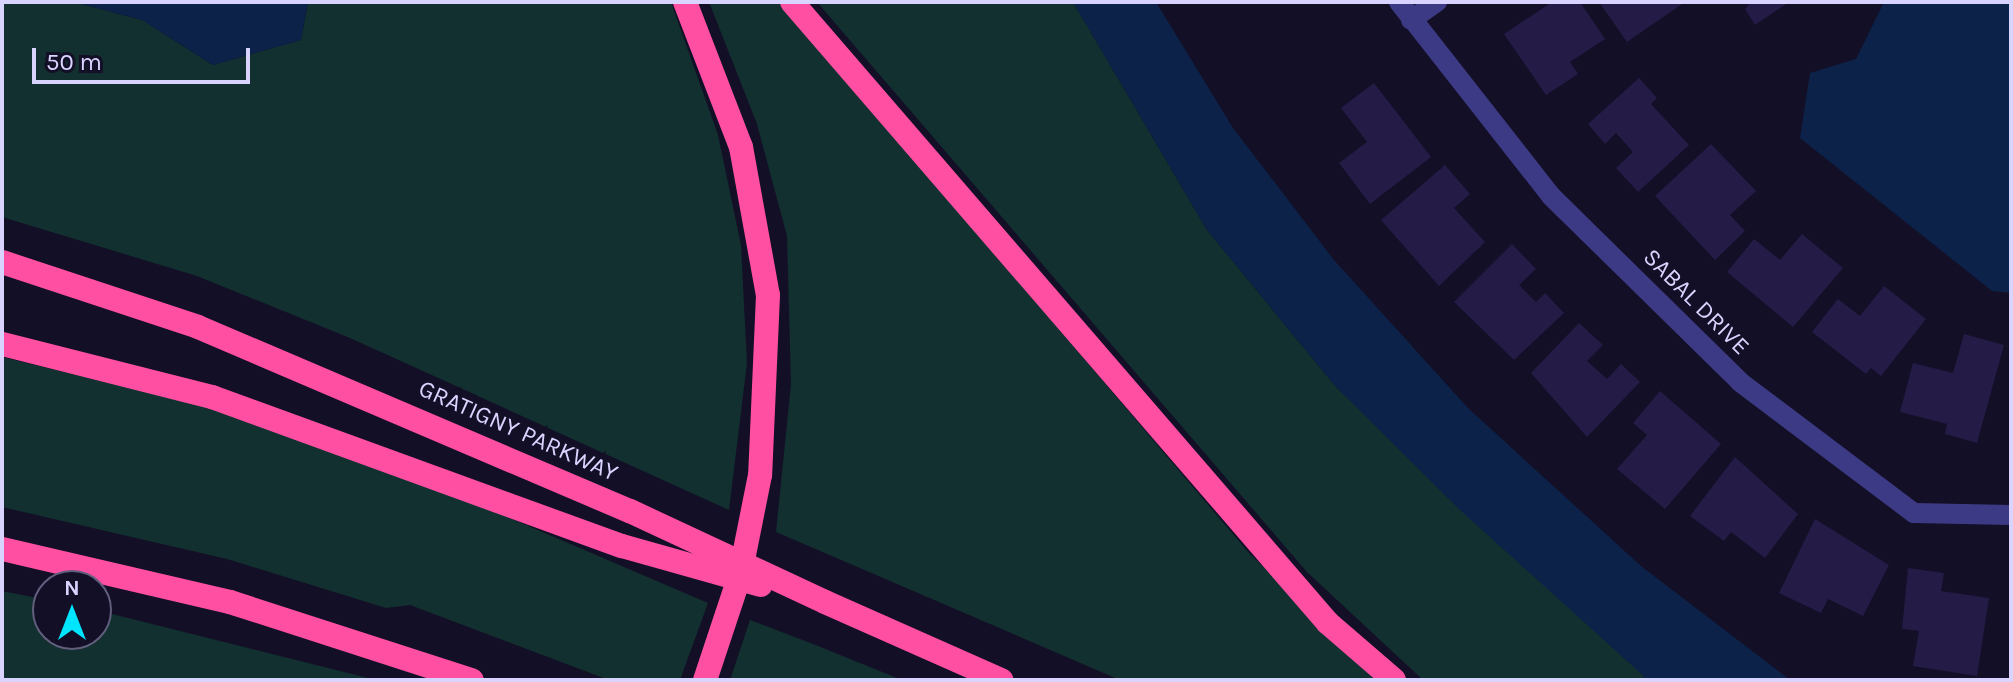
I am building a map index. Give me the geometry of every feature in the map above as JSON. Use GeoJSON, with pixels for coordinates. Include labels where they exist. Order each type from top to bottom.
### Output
{"type":"FeatureCollection","features":[{"type":"Feature","properties":{"kind":"highway"},"geometry":{"type":"LineString","coordinates":[[685,2],[741,147],[768,295],[760,475],[740,575],[705,680]]}},
{"type":"Feature","properties":{"kind":"highway"},"geometry":{"type":"LineString","coordinates":[[792,2],[1328,623],[1394,680]]}},
{"type":"Feature","properties":{"kind":"highway","name":"GRATIGNY PARKWAY"},"geometry":{"type":"LineString","coordinates":[[2,262],[198,327],[630,511],[1001,680]]}},
{"type":"Feature","properties":{"kind":"highway"},"geometry":{"type":"LineString","coordinates":[[2,344],[271,416],[622,546],[825,602]]}},
{"type":"Feature","properties":{"kind":"highway"},"geometry":{"type":"LineString","coordinates":[[2,549],[230,602],[472,680]]}},
{"type":"Feature","properties":{"kind":"street","name":"SABAL DRIVE"},"geometry":{"type":"LineString","coordinates":[[1399,2],[1551,196],[1740,382],[1914,513],[2011,515]]}},
{"type":"Feature","properties":{"kind":"street"},"geometry":{"type":"LineString","coordinates":[[1411,20],[1437,2]]}},
{"type":"Feature","properties":{"kind":"green space"},"geometry":{"type":"Polygon","coordinates":[[[2,2],[74,2],[142,20],[213,65],[301,40],[308,2],[671,2],[718,135],[741,245],[747,363],[729,510],[350,338],[197,276],[2,217],[2,2]]]}},
{"type":"Feature","properties":{"kind":"green space"},"geometry":{"type":"Polygon","coordinates":[[[709,2],[781,2],[1249,553],[1381,680],[1120,680],[776,532],[791,384],[787,236],[757,124],[709,2]]]}},
{"type":"Feature","properties":{"kind":"green space"},"geometry":{"type":"Polygon","coordinates":[[[817,2],[1073,2],[1207,230],[1336,387],[1648,680],[1423,680],[1307,572],[817,2]]]}},
{"type":"Feature","properties":{"kind":"green space"},"geometry":{"type":"Polygon","coordinates":[[[2,357],[217,409],[435,486],[708,603],[680,680],[609,680],[410,605],[386,608],[227,559],[2,507],[2,357]]]}},
{"type":"Feature","properties":{"kind":"green space"},"geometry":{"type":"Polygon","coordinates":[[[2,591],[32,597],[32,650],[112,650],[112,614],[376,680],[2,680],[2,591]]]}},
{"type":"Feature","properties":{"kind":"green space"},"geometry":{"type":"Polygon","coordinates":[[[750,620],[813,644],[902,680],[730,680],[750,620]]]}},
{"type":"Feature","properties":{"kind":"water"},"geometry":{"type":"Polygon","coordinates":[[[74,2],[308,2],[301,40],[213,65],[142,20],[74,2]]]}},
{"type":"Feature","properties":{"kind":"water"},"geometry":{"type":"Polygon","coordinates":[[[1073,2],[1156,2],[1233,128],[1334,260],[1468,408],[1641,566],[1790,680],[1648,680],[1460,510],[1336,387],[1207,230],[1073,2]]]}},
{"type":"Feature","properties":{"kind":"water"},"geometry":{"type":"Polygon","coordinates":[[[1884,2],[2011,2],[2011,293],[1992,291],[1800,138],[1810,73],[1856,59],[1884,2]]]}},
{"type":"Feature","properties":{"kind":"building"},"geometry":{"type":"Polygon","coordinates":[[[1552,2],[1580,2],[1605,39],[1570,62],[1578,74],[1546,95],[1504,34],[1552,2]]]}},
{"type":"Feature","properties":{"kind":"building"},"geometry":{"type":"Polygon","coordinates":[[[1599,2],[1685,2],[1627,42],[1599,2]]]}},
{"type":"Feature","properties":{"kind":"building"},"geometry":{"type":"Polygon","coordinates":[[[1751,2],[1789,2],[1755,25],[1745,9],[1751,2]]]}},
{"type":"Feature","properties":{"kind":"building"},"geometry":{"type":"Polygon","coordinates":[[[1639,78],[1657,98],[1651,104],[1689,145],[1638,192],[1616,168],[1633,152],[1616,133],[1605,144],[1588,124],[1639,78]]]}},
{"type":"Feature","properties":{"kind":"building"},"geometry":{"type":"Polygon","coordinates":[[[1374,83],[1431,157],[1370,204],[1339,163],[1367,142],[1341,108],[1374,83]]]}},
{"type":"Feature","properties":{"kind":"building"},"geometry":{"type":"Polygon","coordinates":[[[1711,144],[1756,191],[1730,215],[1745,231],[1715,260],[1655,196],[1711,144]]]}},
{"type":"Feature","properties":{"kind":"building"},"geometry":{"type":"Polygon","coordinates":[[[1445,165],[1470,194],[1454,208],[1485,242],[1439,286],[1381,220],[1445,165]]]}},
{"type":"Feature","properties":{"kind":"building"},"geometry":{"type":"Polygon","coordinates":[[[1802,234],[1843,268],[1793,327],[1727,272],[1754,239],[1780,260],[1802,234]]]}},
{"type":"Feature","properties":{"kind":"building"},"geometry":{"type":"Polygon","coordinates":[[[1512,244],[1536,269],[1519,285],[1536,302],[1545,293],[1564,313],[1514,360],[1454,302],[1512,244]]]}},
{"type":"Feature","properties":{"kind":"building"},"geometry":{"type":"Polygon","coordinates":[[[1884,286],[1926,319],[1881,376],[1871,368],[1866,374],[1812,332],[1838,299],[1860,316],[1884,286]]]}},
{"type":"Feature","properties":{"kind":"building"},"geometry":{"type":"Polygon","coordinates":[[[1579,323],[1603,345],[1587,361],[1607,379],[1621,364],[1640,382],[1587,437],[1531,373],[1579,323]]]}},
{"type":"Feature","properties":{"kind":"building"},"geometry":{"type":"Polygon","coordinates":[[[1964,334],[2004,345],[1977,443],[1945,434],[1947,424],[1900,412],[1913,363],[1953,373],[1964,334]]]}},
{"type":"Feature","properties":{"kind":"building"},"geometry":{"type":"Polygon","coordinates":[[[1660,391],[1721,444],[1665,509],[1617,469],[1647,435],[1633,423],[1660,391]]]}},
{"type":"Feature","properties":{"kind":"building"},"geometry":{"type":"Polygon","coordinates":[[[1735,457],[1798,514],[1765,558],[1731,532],[1724,541],[1690,516],[1735,457]]]}},
{"type":"Feature","properties":{"kind":"building"},"geometry":{"type":"Polygon","coordinates":[[[1815,519],[1889,565],[1863,616],[1828,599],[1821,613],[1779,593],[1815,519]]]}},
{"type":"Feature","properties":{"kind":"building"},"geometry":{"type":"Polygon","coordinates":[[[1908,568],[1944,573],[1941,591],[1989,598],[1977,676],[1913,666],[1919,631],[1902,629],[1908,568]]]}}]}
